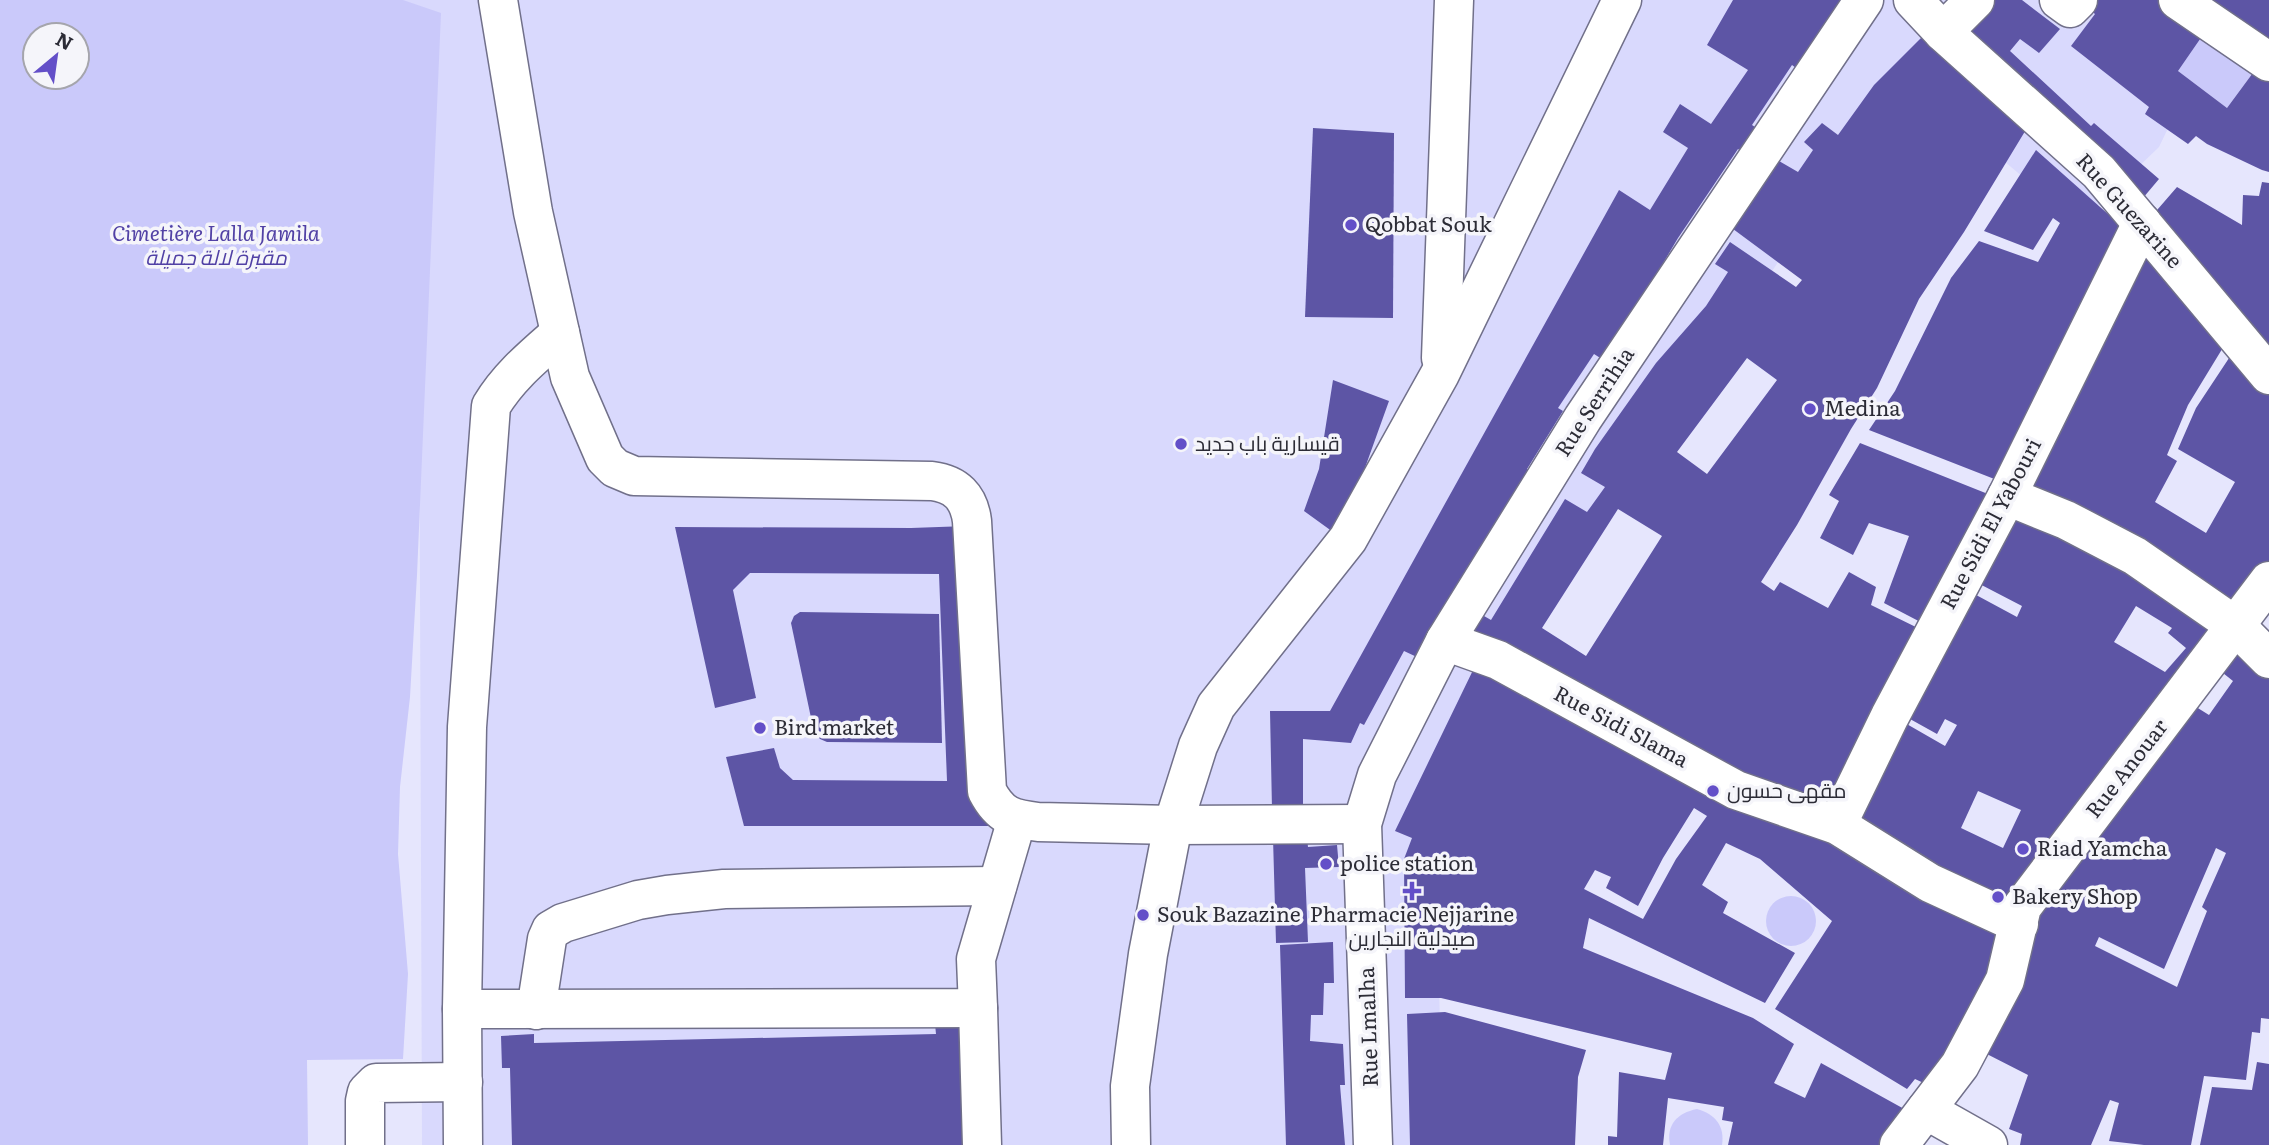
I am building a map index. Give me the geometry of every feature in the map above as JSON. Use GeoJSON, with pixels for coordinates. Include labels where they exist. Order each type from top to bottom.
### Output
{"type":"FeatureCollection","features":[{"type":"Feature","properties":{"kind":"street"},"geometry":{"type":"LineString","coordinates":[[498,0],[533,212],[570,377],[602,452],[615,468],[628,474],[932,481],[956,488],[971,508],[987,791],[993,803],[1004,814],[1038,822],[1172,825],[1362,824]]}},
{"type":"Feature","properties":{"kind":"street"},"geometry":{"type":"LineString","coordinates":[[1440,374],[1454,0]]}},
{"type":"Feature","properties":{"kind":"street"},"geometry":{"type":"LineString","coordinates":[[1131,1145],[1130,1086],[1148,954],[1172,825],[1198,746],[1216,706],[1348,539],[1440,374],[1622,0]]}},
{"type":"Feature","properties":{"kind":"street","name":"Rue Serrihia"},"geometry":{"type":"LineString","coordinates":[[1362,824],[1377,775],[1445,641],[1583,418],[1864,0]]}},
{"type":"Feature","properties":{"kind":"street","name":"Rue Guezarine"},"geometry":{"type":"LineString","coordinates":[[1913,0],[1943,32],[2099,172],[2269,375]]}},
{"type":"Feature","properties":{"kind":"street"},"geometry":{"type":"LineString","coordinates":[[1943,32],[1975,0]]}},
{"type":"Feature","properties":{"kind":"street"},"geometry":{"type":"LineString","coordinates":[[2059,0],[2070,8],[2078,0]]}},
{"type":"Feature","properties":{"kind":"street"},"geometry":{"type":"LineString","coordinates":[[2178,0],[2269,62]]}},
{"type":"Feature","properties":{"kind":"street","name":"Rue Sidi El Yabouri"},"geometry":{"type":"LineString","coordinates":[[1837,825],[1890,716],[2007,496],[2142,223]]}},
{"type":"Feature","properties":{"kind":"street"},"geometry":{"type":"LineString","coordinates":[[463,1145],[462,1009],[467,727],[491,407],[503,386],[521,366],[560,333]]}},
{"type":"Feature","properties":{"kind":"street"},"geometry":{"type":"LineString","coordinates":[[2007,496],[2066,520],[2135,556],[2236,626],[2269,659]]}},
{"type":"Feature","properties":{"kind":"street","name":"Rue Anouar"},"geometry":{"type":"LineString","coordinates":[[1899,1145],[1960,1065],[2005,981],[2022,907],[2269,581]]}},
{"type":"Feature","properties":{"kind":"street","name":"Rue Sidi Slama"},"geometry":{"type":"LineString","coordinates":[[1445,641],[1498,660],[1736,790],[1837,825],[1930,884],[2019,924]]}},
{"type":"Feature","properties":{"kind":"street"},"geometry":{"type":"LineString","coordinates":[[982,1145],[976,959],[1017,819]]}},
{"type":"Feature","properties":{"kind":"street","name":"Rue Lmalha"},"geometry":{"type":"LineString","coordinates":[[1362,824],[1373,1145]]}},
{"type":"Feature","properties":{"kind":"street"},"geometry":{"type":"LineString","coordinates":[[536,1010],[547,939],[551,930],[562,923],[638,900],[724,889],[997,886]]}},
{"type":"Feature","properties":{"kind":"street"},"geometry":{"type":"LineString","coordinates":[[462,1009],[978,1008]]}},
{"type":"Feature","properties":{"kind":"street"},"geometry":{"type":"LineString","coordinates":[[365,1145],[365,1101],[367,1092],[376,1083],[463,1082]]}},
{"type":"Feature","properties":{"kind":"street"},"geometry":{"type":"LineString","coordinates":[[1926,1110],[1988,1145]]}},
{"type":"Feature","properties":{"kind":"shaded area"},"geometry":{"type":"Polygon","coordinates":[[[327,0],[2233,0],[2225,10],[2159,147],[2079,224],[1906,79],[1530,618],[1435,826],[1443,1145],[422,1145],[418,34],[327,0]]]}},
{"type":"Feature","properties":{"kind":"green space","name":"Cimetière Lalla Jamila مقبرة لالة جميلة"},"geometry":{"type":"Polygon","coordinates":[[[0,0],[403,0],[441,13],[417,575],[410,697],[400,787],[398,854],[408,974],[403,1059],[307,1060],[308,1145],[0,1145],[0,0]]]}},
{"type":"Feature","properties":{"kind":"green space"},"geometry":{"type":"Polygon","coordinates":[[[2207,29],[2258,66],[2227,108],[2178,71],[2207,29]]]}},
{"type":"Feature","properties":{"kind":"green space"},"geometry":{"type":"Polygon","coordinates":[[[1791,896],[1809,903],[1816,921],[1809,939],[1791,946],[1773,939],[1766,921],[1773,903],[1791,896]]]}},
{"type":"Feature","properties":{"kind":"green space"},"geometry":{"type":"Polygon","coordinates":[[[1697,1109],[1709,1114],[1717,1122],[1722,1132],[1722,1145],[1670,1145],[1670,1132],[1674,1121],[1697,1109]]]}},
{"type":"Feature","properties":{"kind":"building"},"geometry":{"type":"Polygon","coordinates":[[[1733,0],[1845,0],[1800,71],[1792,65],[1752,125],[1764,133],[1748,156],[1738,149],[1678,238],[1605,361],[1594,354],[1558,408],[1563,411],[1527,469],[1533,474],[1419,658],[1404,651],[1364,725],[1360,723],[1351,743],[1303,739],[1303,808],[1272,809],[1270,711],[1330,711],[1619,190],[1650,210],[1688,148],[1663,132],[1680,104],[1711,124],[1748,70],[1707,45],[1733,0]]]}},
{"type":"Feature","properties":{"kind":"building"},"geometry":{"type":"Polygon","coordinates":[[[1993,0],[2022,0],[2060,29],[2039,53],[2020,39],[2010,51],[2091,126],[2094,123],[2159,179],[2143,198],[1963,36],[1993,0]]]}},
{"type":"Feature","properties":{"kind":"building"},"geometry":{"type":"Polygon","coordinates":[[[2090,0],[2162,0],[2207,29],[2178,71],[2227,108],[2258,66],[2269,75],[2269,172],[2207,144],[2196,136],[2188,144],[2145,114],[2149,107],[2071,46],[2095,14],[2085,6],[2090,0]]]}},
{"type":"Feature","properties":{"kind":"building"},"geometry":{"type":"Polygon","coordinates":[[[2192,0],[2269,0],[2269,54],[2192,0]]]}},
{"type":"Feature","properties":{"kind":"building","name":"Medina"},"geometry":{"type":"Polygon","coordinates":[[[1925,34],[2027,128],[1964,232],[1919,299],[1877,388],[1761,582],[1774,591],[1780,582],[1828,608],[1849,572],[1876,587],[1871,605],[1926,632],[1837,808],[1786,799],[1465,633],[1477,612],[1491,620],[1565,499],[1587,512],[1605,487],[1581,473],[1656,363],[1706,306],[1728,272],[1715,264],[1730,242],[1796,287],[1802,280],[1729,226],[1779,161],[1798,172],[1813,150],[1804,142],[1822,123],[1838,135],[1874,85],[1925,34]],[[1747,358],[1677,452],[1707,474],[1777,380],[1747,358]],[[1618,509],[1542,628],[1586,656],[1662,536],[1618,509]]]}},
{"type":"Feature","properties":{"kind":"building","name":"Qobbat Souk"},"geometry":{"type":"Polygon","coordinates":[[[1313,128],[1394,133],[1393,318],[1305,317],[1313,128]]]}},
{"type":"Feature","properties":{"kind":"building","name":"Medina"},"geometry":{"type":"Polygon","coordinates":[[[2036,150],[2127,231],[2002,482],[1869,430],[1895,391],[1951,278],[1979,241],[2038,262],[2060,223],[2053,218],[2033,250],[1984,231],[2036,150]]]}},
{"type":"Feature","properties":{"kind":"building"},"geometry":{"type":"Polygon","coordinates":[[[2262,182],[2269,183],[2269,364],[2151,217],[2177,187],[2242,225],[2243,195],[2259,196],[2262,182]]]}},
{"type":"Feature","properties":{"kind":"building"},"geometry":{"type":"Polygon","coordinates":[[[2144,243],[2227,341],[2188,405],[2167,455],[2177,461],[2155,502],[2206,533],[2235,482],[2178,449],[2196,408],[2235,349],[2269,394],[2269,567],[2237,609],[2020,491],[2144,243]]]}},
{"type":"Feature","properties":{"kind":"building"},"geometry":{"type":"Polygon","coordinates":[[[1333,380],[1389,401],[1357,490],[1333,532],[1304,511],[1319,469],[1333,380]]]}},
{"type":"Feature","properties":{"kind":"building","name":"Medina"},"geometry":{"type":"Polygon","coordinates":[[[1860,443],[1998,498],[1930,627],[1884,603],[1909,536],[1869,523],[1853,555],[1820,538],[1839,501],[1829,495],[1860,443]]]}},
{"type":"Feature","properties":{"kind":"building"},"geometry":{"type":"Polygon","coordinates":[[[2012,502],[2224,627],[2011,912],[1847,822],[1898,719],[1945,746],[1957,725],[1945,719],[1937,734],[1901,714],[1965,589],[2017,617],[2022,606],[1970,579],[2012,502]],[[2136,606],[2114,642],[2165,672],[2186,648],[2168,633],[2172,628],[2136,606]],[[1978,791],[1961,828],[2003,848],[2021,810],[1978,791]]]}},
{"type":"Feature","properties":{"kind":"building"},"geometry":{"type":"Polygon","coordinates":[[[967,526],[989,826],[744,826],[726,757],[774,748],[780,768],[793,780],[947,781],[939,574],[750,573],[733,590],[756,698],[715,708],[675,527],[967,526]]]}},
{"type":"Feature","properties":{"kind":"building"},"geometry":{"type":"Polygon","coordinates":[[[800,612],[939,614],[942,743],[827,742],[820,739],[814,732],[791,623],[794,616],[800,612]]]}},
{"type":"Feature","properties":{"kind":"building"},"geometry":{"type":"Polygon","coordinates":[[[2236,644],[2269,677],[2269,1019],[2261,1018],[2260,1033],[2252,1032],[2246,1080],[2204,1076],[2191,1145],[2144,1145],[2109,1141],[2119,1103],[2110,1100],[2091,1145],[2020,1145],[2022,1134],[2009,1129],[2028,1075],[1979,1050],[2033,910],[2193,705],[2209,715],[2233,681],[2218,669],[2236,644]],[[2216,848],[2164,969],[2099,937],[2095,946],[2177,987],[2207,911],[2202,907],[2226,853],[2216,848]]]}},
{"type":"Feature","properties":{"kind":"building"},"geometry":{"type":"Polygon","coordinates":[[[1476,664],[1819,827],[2008,926],[1974,1015],[1928,1085],[1915,1079],[1907,1089],[1775,1009],[1832,921],[1760,859],[1726,843],[1702,885],[1728,902],[1723,913],[1795,953],[1765,1003],[1589,918],[1583,948],[1753,1018],[1794,1044],[1774,1083],[1805,1098],[1821,1063],[1906,1110],[1886,1145],[1728,1145],[1733,1122],[1722,1120],[1724,1107],[1668,1098],[1663,1145],[1608,1145],[1608,1136],[1617,1137],[1619,1072],[1665,1080],[1672,1053],[1441,998],[1405,998],[1404,859],[1412,838],[1395,831],[1476,664]],[[1694,808],[1663,858],[1638,906],[1606,888],[1611,877],[1595,870],[1584,889],[1643,919],[1676,859],[1707,816],[1694,808]]]}},
{"type":"Feature","properties":{"kind":"building"},"geometry":{"type":"Polygon","coordinates":[[[1273,838],[1307,838],[1308,847],[1337,845],[1339,867],[1305,868],[1308,942],[1276,943],[1273,838]]]}},
{"type":"Feature","properties":{"kind":"building"},"geometry":{"type":"Polygon","coordinates":[[[1333,942],[1334,983],[1324,983],[1323,1015],[1311,1015],[1310,1041],[1343,1044],[1345,1085],[1340,1085],[1345,1145],[1286,1145],[1280,945],[1333,942]]]}},
{"type":"Feature","properties":{"kind":"building"},"geometry":{"type":"Polygon","coordinates":[[[1445,1012],[1586,1050],[1578,1077],[1575,1145],[1410,1145],[1407,1014],[1445,1012]]]}},
{"type":"Feature","properties":{"kind":"building"},"geometry":{"type":"Polygon","coordinates":[[[935,1024],[968,1024],[963,1145],[512,1145],[510,1068],[502,1068],[501,1036],[534,1034],[534,1043],[936,1034],[935,1024]]]}},
{"type":"Feature","properties":{"kind":"building"},"geometry":{"type":"Polygon","coordinates":[[[2257,1062],[2269,1064],[2269,1145],[2200,1145],[2212,1087],[2252,1090],[2257,1062]]]}},
{"type":"Feature","properties":{"kind":"place","name":"Qobbat Souk"},"geometry":{"type":"Point","coordinates":[1351,225]}},
{"type":"Feature","properties":{"kind":"place","name":"Medina"},"geometry":{"type":"Point","coordinates":[1810,409]}},
{"type":"Feature","properties":{"kind":"place","name":"قيسارية باب جديد"},"geometry":{"type":"Point","coordinates":[1181,444]}},
{"type":"Feature","properties":{"kind":"place","name":"Bird market"},"geometry":{"type":"Point","coordinates":[760,728]}},
{"type":"Feature","properties":{"kind":"place","name":"مقهى حسون"},"geometry":{"type":"Point","coordinates":[1713,791]}},
{"type":"Feature","properties":{"kind":"place","name":"Riad Yamcha"},"geometry":{"type":"Point","coordinates":[2023,849]}},
{"type":"Feature","properties":{"kind":"place","name":"police station"},"geometry":{"type":"Point","coordinates":[1326,864]}},
{"type":"Feature","properties":{"kind":"place","name":"Pharmacie Nejjarine صيدلية النجارين"},"geometry":{"type":"Point","coordinates":[1412,891]}},
{"type":"Feature","properties":{"kind":"place","name":"Bakery Shop"},"geometry":{"type":"Point","coordinates":[1998,897]}},
{"type":"Feature","properties":{"kind":"place","name":"Souk Bazazine"},"geometry":{"type":"Point","coordinates":[1143,915]}}]}
